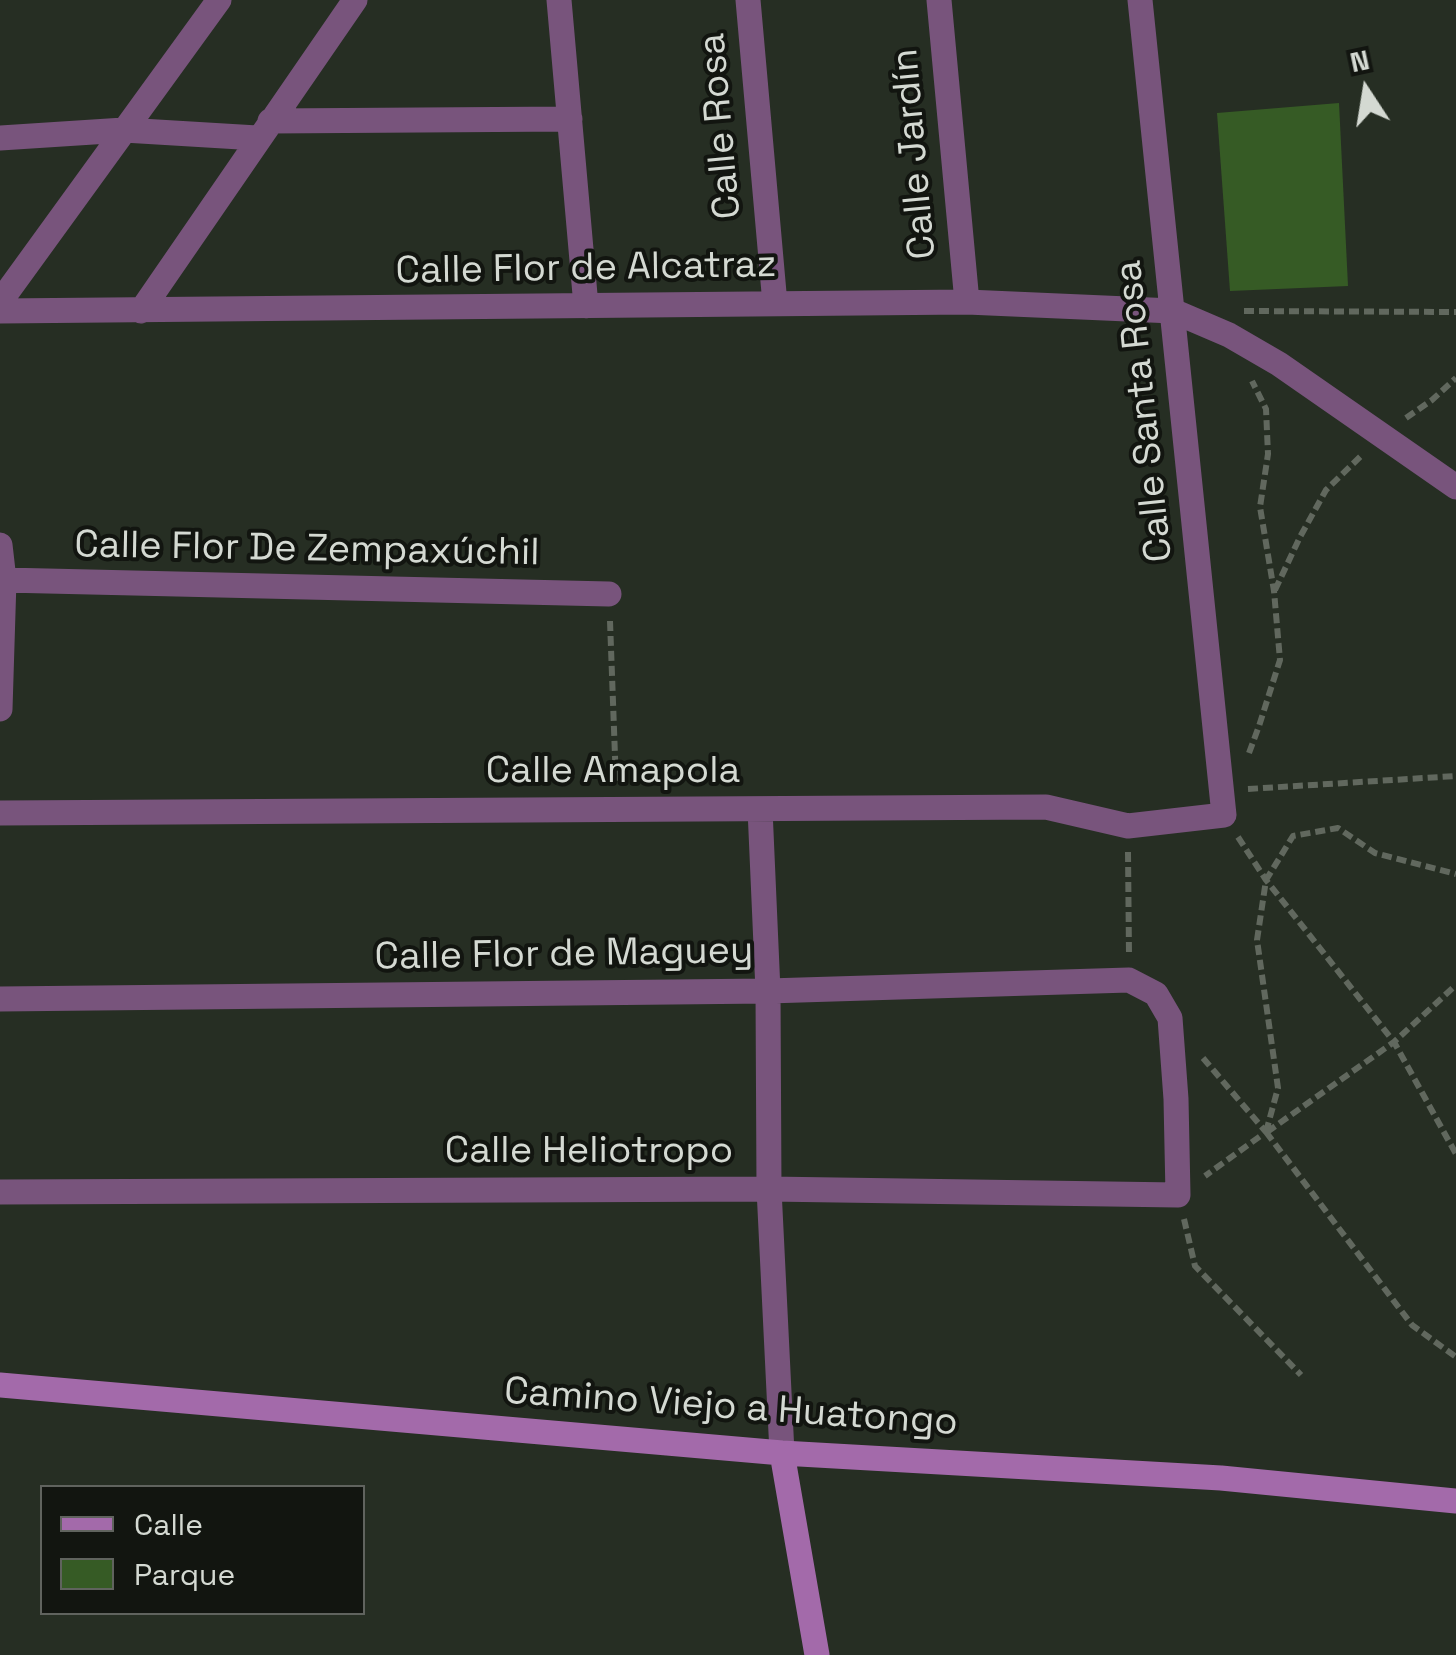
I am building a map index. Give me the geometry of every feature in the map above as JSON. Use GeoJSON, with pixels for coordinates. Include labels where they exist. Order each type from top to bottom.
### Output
{"type":"FeatureCollection","features":[{"type":"Feature","properties":{"kind":"main road","name":"Camino Viejo a Huatongo"},"geometry":{"type":"LineString","coordinates":[[0,1385],[782,1453],[1221,1478],[1456,1502]]}},
{"type":"Feature","properties":{"kind":"main road"},"geometry":{"type":"LineString","coordinates":[[782,1453],[817,1655]]}},
{"type":"Feature","properties":{"kind":"street"},"geometry":{"type":"LineString","coordinates":[[0,302],[220,0]]}},
{"type":"Feature","properties":{"kind":"street"},"geometry":{"type":"LineString","coordinates":[[141,310],[354,0]]}},
{"type":"Feature","properties":{"kind":"street"},"geometry":{"type":"LineString","coordinates":[[559,0],[586,306]]}},
{"type":"Feature","properties":{"kind":"street","name":"Calle Rosa"},"geometry":{"type":"LineString","coordinates":[[748,0],[775,304]]}},
{"type":"Feature","properties":{"kind":"street","name":"Calle Jardín"},"geometry":{"type":"LineString","coordinates":[[939,0],[967,302]]}},
{"type":"Feature","properties":{"kind":"street","name":"Calle Santa Rosa"},"geometry":{"type":"LineString","coordinates":[[1140,0],[1224,815]]}},
{"type":"Feature","properties":{"kind":"street"},"geometry":{"type":"LineString","coordinates":[[0,138],[124,130],[264,130],[570,120]]}},
{"type":"Feature","properties":{"kind":"street","name":"Calle Flor de Alcatraz"},"geometry":{"type":"LineString","coordinates":[[0,311],[967,302],[1173,310]]}},
{"type":"Feature","properties":{"kind":"street"},"geometry":{"type":"LineString","coordinates":[[1173,310],[1280,364],[1456,488]]}},
{"type":"Feature","properties":{"kind":"street"},"geometry":{"type":"LineString","coordinates":[[0,545],[4,580],[0,709]]}},
{"type":"Feature","properties":{"kind":"street","name":"Calle Flor De Zempaxúchil"},"geometry":{"type":"LineString","coordinates":[[4,580],[608,594]]}},
{"type":"Feature","properties":{"kind":"street","name":"Calle Amapola"},"geometry":{"type":"LineString","coordinates":[[0,813],[1046,806],[1128,826],[1224,815]]}},
{"type":"Feature","properties":{"kind":"street"},"geometry":{"type":"LineString","coordinates":[[760,809],[768,991],[768,1190],[782,1453]]}},
{"type":"Feature","properties":{"kind":"street"},"geometry":{"type":"LineString","coordinates":[[1129,980],[1156,994],[1170,1018],[1178,1195]]}},
{"type":"Feature","properties":{"kind":"street","name":"Calle Flor de Maguey"},"geometry":{"type":"LineString","coordinates":[[0,999],[768,991],[1129,980]]}},
{"type":"Feature","properties":{"kind":"street","name":"Calle Heliotropo"},"geometry":{"type":"LineString","coordinates":[[0,1192],[768,1190],[1178,1195]]}},
{"type":"Feature","properties":{"kind":"path"},"geometry":{"type":"LineString","coordinates":[[1230,311],[1456,312]]}},
{"type":"Feature","properties":{"kind":"path"},"geometry":{"type":"LineString","coordinates":[[1274,591],[1326,490],[1381,435],[1456,378]]}},
{"type":"Feature","properties":{"kind":"path"},"geometry":{"type":"LineString","coordinates":[[1246,758],[1280,660],[1274,591],[1260,508],[1268,454],[1266,409],[1252,380]]}},
{"type":"Feature","properties":{"kind":"path"},"geometry":{"type":"LineString","coordinates":[[608,594],[617,809]]}},
{"type":"Feature","properties":{"kind":"path"},"geometry":{"type":"LineString","coordinates":[[1456,776],[1262,786],[1233,791],[1224,815],[1266,880],[1394,1042],[1456,1154]]}},
{"type":"Feature","properties":{"kind":"path"},"geometry":{"type":"LineString","coordinates":[[1128,826],[1129,980]]}},
{"type":"Feature","properties":{"kind":"path"},"geometry":{"type":"LineString","coordinates":[[1266,1132],[1278,1088],[1257,940],[1266,880],[1293,836],[1338,828],[1375,853],[1456,874]]}},
{"type":"Feature","properties":{"kind":"path"},"geometry":{"type":"LineString","coordinates":[[1301,1375],[1195,1266],[1178,1195],[1394,1042],[1456,985]]}},
{"type":"Feature","properties":{"kind":"path"},"geometry":{"type":"LineString","coordinates":[[1170,1018],[1266,1132],[1412,1325],[1456,1358]]}},
{"type":"Feature","properties":{"kind":"green space"},"geometry":{"type":"Polygon","coordinates":[[[1339,103],[1348,286],[1230,291],[1217,113],[1339,103]]]}}]}
